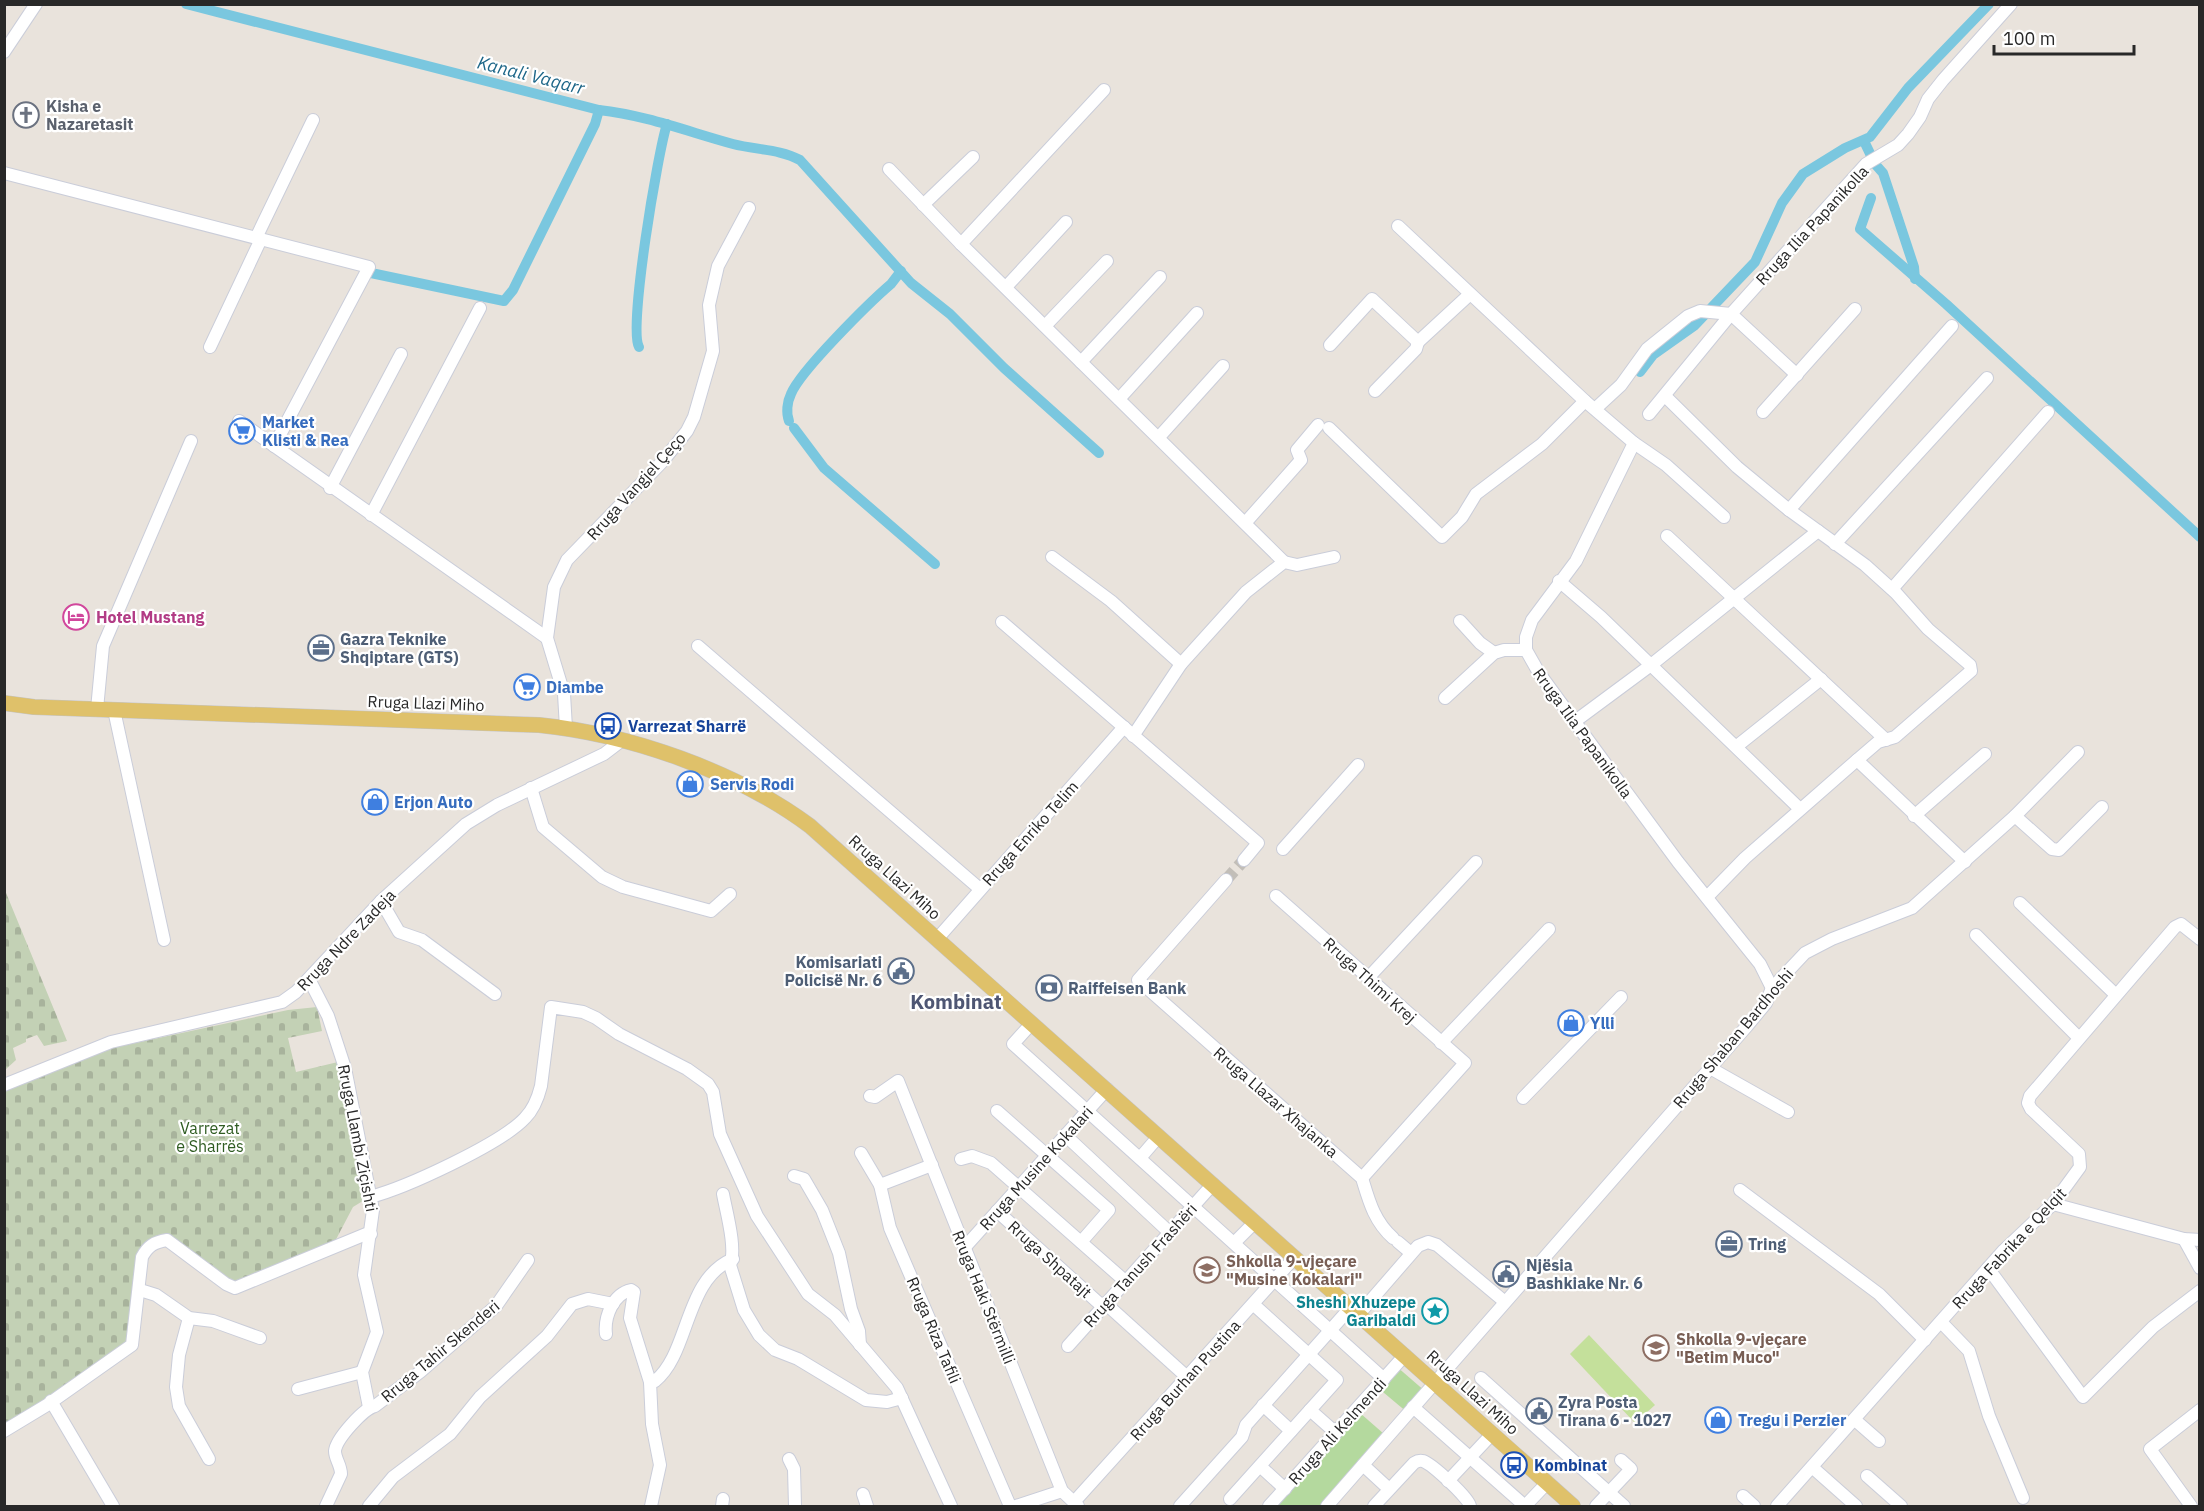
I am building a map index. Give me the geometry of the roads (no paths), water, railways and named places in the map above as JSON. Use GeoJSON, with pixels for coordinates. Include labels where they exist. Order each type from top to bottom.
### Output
{"type":"FeatureCollection","features":[{"type":"Feature","properties":{"kind":"main road","name":"Rruga Llazi Miho"},"geometry":{"type":"LineString","coordinates":[[4,703],[34,707],[566,728],[621,741],[718,773],[775,802],[810,826],[1574,1506]]}},
{"type":"Feature","properties":{"kind":"street"},"geometry":{"type":"LineString","coordinates":[[4,52],[36,4]]}},
{"type":"Feature","properties":{"kind":"street","name":"Rruga Ilia Papanikolla"},"geometry":{"type":"LineString","coordinates":[[1649,414],[1726,315],[1866,164],[1898,145],[1908,134],[1920,117],[1928,99],[1943,80],[2012,4]]}},
{"type":"Feature","properties":{"kind":"street"},"geometry":{"type":"LineString","coordinates":[[962,244],[1104,90]]}},
{"type":"Feature","properties":{"kind":"street"},"geometry":{"type":"LineString","coordinates":[[210,347],[313,120]]}},
{"type":"Feature","properties":{"kind":"street"},"geometry":{"type":"LineString","coordinates":[[923,205],[973,157]]}},
{"type":"Feature","properties":{"kind":"street"},"geometry":{"type":"LineString","coordinates":[[889,169],[1044,326],[1246,522],[1284,562],[1297,565],[1334,557]]}},
{"type":"Feature","properties":{"kind":"street"},"geometry":{"type":"LineString","coordinates":[[4,173],[369,267],[274,446]]}},
{"type":"Feature","properties":{"kind":"street","name":"Rruga Vangjel Çeço"},"geometry":{"type":"LineString","coordinates":[[566,728],[564,694],[547,638],[555,587],[567,560],[662,462],[687,431],[694,417],[713,351],[709,305],[718,266],[749,208]]}},
{"type":"Feature","properties":{"kind":"street"},"geometry":{"type":"LineString","coordinates":[[1006,287],[1066,222]]}},
{"type":"Feature","properties":{"kind":"street"},"geometry":{"type":"LineString","coordinates":[[1398,225],[1469,295],[1590,405],[1634,443],[1666,465],[1724,517]]}},
{"type":"Feature","properties":{"kind":"street"},"geometry":{"type":"LineString","coordinates":[[1044,326],[1107,261]]}},
{"type":"Feature","properties":{"kind":"street"},"geometry":{"type":"LineString","coordinates":[[1081,362],[1160,277]]}},
{"type":"Feature","properties":{"kind":"street"},"geometry":{"type":"LineString","coordinates":[[1375,391],[1416,349],[1418,342],[1469,295]]}},
{"type":"Feature","properties":{"kind":"street"},"geometry":{"type":"LineString","coordinates":[[1330,345],[1372,299],[1418,342]]}},
{"type":"Feature","properties":{"kind":"street"},"geometry":{"type":"LineString","coordinates":[[371,515],[480,308]]}},
{"type":"Feature","properties":{"kind":"street"},"geometry":{"type":"LineString","coordinates":[[1763,412],[1855,309]]}},
{"type":"Feature","properties":{"kind":"street"},"geometry":{"type":"LineString","coordinates":[[1246,522],[1301,460],[1297,450],[1324,427],[1442,537],[1462,517],[1476,494],[1590,405],[1621,385],[1652,343],[1688,316],[1700,311],[1726,315],[1797,375]]}},
{"type":"Feature","properties":{"kind":"street"},"geometry":{"type":"LineString","coordinates":[[1119,399],[1197,313]]}},
{"type":"Feature","properties":{"kind":"street"},"geometry":{"type":"LineString","coordinates":[[1789,510],[1952,326]]}},
{"type":"Feature","properties":{"kind":"street"},"geometry":{"type":"LineString","coordinates":[[330,488],[401,354]]}},
{"type":"Feature","properties":{"kind":"street"},"geometry":{"type":"LineString","coordinates":[[1159,437],[1223,366]]}},
{"type":"Feature","properties":{"kind":"street"},"geometry":{"type":"LineString","coordinates":[[1835,544],[1988,378]]}},
{"type":"Feature","properties":{"kind":"street"},"geometry":{"type":"LineString","coordinates":[[1665,396],[1737,467],[1789,510],[1865,565],[1892,589],[1928,629],[1970,665],[1971,671],[1895,737],[1878,742],[1800,809],[1707,897]]}},
{"type":"Feature","properties":{"kind":"street"},"geometry":{"type":"LineString","coordinates":[[1892,589],[2048,412]]}},
{"type":"Feature","properties":{"kind":"street"},"geometry":{"type":"LineString","coordinates":[[239,421],[330,488],[547,638]]}},
{"type":"Feature","properties":{"kind":"street"},"geometry":{"type":"LineString","coordinates":[[97,709],[104,646],[191,441]]}},
{"type":"Feature","properties":{"kind":"street","name":"Rruga Ilia Papanikolla"},"geometry":{"type":"LineString","coordinates":[[1634,443],[1576,561],[1532,620],[1526,637],[1526,650],[1574,722],[1760,964],[1772,988]]}},
{"type":"Feature","properties":{"kind":"street"},"geometry":{"type":"LineString","coordinates":[[1574,722],[1651,665],[1818,531]]}},
{"type":"Feature","properties":{"kind":"street"},"geometry":{"type":"LineString","coordinates":[[1667,536],[1886,740]]}},
{"type":"Feature","properties":{"kind":"street"},"geometry":{"type":"LineString","coordinates":[[1052,557],[1111,601],[1181,664]]}},
{"type":"Feature","properties":{"kind":"street","name":"Rruga Enriko Telim"},"geometry":{"type":"LineString","coordinates":[[937,939],[980,889],[1129,731],[1181,664],[1246,592],[1284,562]]}},
{"type":"Feature","properties":{"kind":"street"},"geometry":{"type":"LineString","coordinates":[[1560,581],[1737,746],[1800,809]]}},
{"type":"Feature","properties":{"kind":"street"},"geometry":{"type":"LineString","coordinates":[[1460,621],[1480,643],[1494,653]]}},
{"type":"Feature","properties":{"kind":"street"},"geometry":{"type":"LineString","coordinates":[[1002,622],[1258,843],[1244,860]]}},
{"type":"Feature","properties":{"kind":"street"},"geometry":{"type":"LineString","coordinates":[[698,646],[980,889]]}},
{"type":"Feature","properties":{"kind":"street"},"geometry":{"type":"LineString","coordinates":[[1445,698],[1494,653],[1504,650],[1526,650]]}},
{"type":"Feature","properties":{"kind":"street"},"geometry":{"type":"LineString","coordinates":[[1737,746],[1821,679]]}},
{"type":"Feature","properties":{"kind":"street"},"geometry":{"type":"LineString","coordinates":[[114,710],[164,940]]}},
{"type":"Feature","properties":{"kind":"street","name":"Rruga Ndre Zadeja"},"geometry":{"type":"LineString","coordinates":[[4,1084],[111,1042],[275,1005],[292,995],[309,979],[381,901],[466,824],[531,788],[604,754],[621,741]]}},
{"type":"Feature","properties":{"kind":"street","name":"Rruga Shaban Bardhoshi"},"geometry":{"type":"LineString","coordinates":[[1327,1506],[1710,1068],[1766,1003],[1772,988],[1805,953],[1832,939],[1911,908],[2015,816],[2078,752]]}},
{"type":"Feature","properties":{"kind":"street"},"geometry":{"type":"LineString","coordinates":[[1914,816],[1985,754]]}},
{"type":"Feature","properties":{"kind":"street"},"geometry":{"type":"LineString","coordinates":[[1857,760],[1965,862]]}},
{"type":"Feature","properties":{"kind":"street"},"geometry":{"type":"LineString","coordinates":[[1283,849],[1358,765]]}},
{"type":"Feature","properties":{"kind":"street"},"geometry":{"type":"LineString","coordinates":[[531,788],[543,827],[607,880],[630,889],[711,911],[730,894]]}},
{"type":"Feature","properties":{"kind":"street"},"geometry":{"type":"LineString","coordinates":[[2015,816],[2052,849],[2059,850],[2102,807]]}},
{"type":"Feature","properties":{"kind":"street"},"geometry":{"type":"LineString","coordinates":[[1368,978],[1476,862]]}},
{"type":"Feature","properties":{"kind":"street","name":"Rruga Llazar Xhajanka"},"geometry":{"type":"LineString","coordinates":[[1226,880],[1138,980],[1362,1178]]}},
{"type":"Feature","properties":{"kind":"street","name":"Rruga Thimi Krej"},"geometry":{"type":"LineString","coordinates":[[1276,896],[1465,1063],[1362,1178]]}},
{"type":"Feature","properties":{"kind":"street"},"geometry":{"type":"LineString","coordinates":[[381,901],[399,932],[422,940],[495,994]]}},
{"type":"Feature","properties":{"kind":"street"},"geometry":{"type":"LineString","coordinates":[[2020,903],[2116,995]]}},
{"type":"Feature","properties":{"kind":"street","name":"Rruga Fabrika e Qelqit"},"geometry":{"type":"LineString","coordinates":[[1777,1506],[1988,1268],[2023,1231],[2053,1204],[2080,1167],[2081,1161],[2069,1143],[2031,1109],[2028,1099],[2178,925],[2185,926],[2199,939]]}},
{"type":"Feature","properties":{"kind":"street"},"geometry":{"type":"LineString","coordinates":[[1441,1043],[1549,929]]}},
{"type":"Feature","properties":{"kind":"street"},"geometry":{"type":"LineString","coordinates":[[1976,935],[2079,1038]]}},
{"type":"Feature","properties":{"kind":"street","name":"Rruga Llambi Ziçishti"},"geometry":{"type":"LineString","coordinates":[[309,979],[328,1016],[345,1068],[357,1118],[374,1219],[364,1275],[376,1332],[362,1372]]}},
{"type":"Feature","properties":{"kind":"street"},"geometry":{"type":"LineString","coordinates":[[1523,1098],[1621,997]]}},
{"type":"Feature","properties":{"kind":"street"},"geometry":{"type":"LineString","coordinates":[[370,1197],[402,1188],[518,1125],[538,1098],[546,1062],[551,1007],[583,1012],[687,1069],[708,1084],[713,1092],[720,1134],[756,1215],[808,1294],[819,1305],[830,1310],[902,1398],[951,1506]]}},
{"type":"Feature","properties":{"kind":"street"},"geometry":{"type":"LineString","coordinates":[[1032,1023],[1013,1044],[1384,1379]]}},
{"type":"Feature","properties":{"kind":"street"},"geometry":{"type":"LineString","coordinates":[[1710,1068],[1788,1112]]}},
{"type":"Feature","properties":{"kind":"street","name":"Rruga Haki Stërmilli"},"geometry":{"type":"LineString","coordinates":[[870,1096],[875,1097],[898,1081],[1062,1491],[1076,1504]]}},
{"type":"Feature","properties":{"kind":"street","name":"Rruga Musine Kokalari"},"geometry":{"type":"LineString","coordinates":[[965,1247],[1107,1089]]}},
{"type":"Feature","properties":{"kind":"street"},"geometry":{"type":"LineString","coordinates":[[997,1111],[1109,1210],[1081,1242]]}},
{"type":"Feature","properties":{"kind":"street"},"geometry":{"type":"LineString","coordinates":[[1065,1135],[1169,1232]]}},
{"type":"Feature","properties":{"kind":"street"},"geometry":{"type":"LineString","coordinates":[[1140,1158],[1159,1136]]}},
{"type":"Feature","properties":{"kind":"street","name":"Rruga Riza Tafili"},"geometry":{"type":"LineString","coordinates":[[861,1153],[880,1185],[890,1228],[1010,1506]]}},
{"type":"Feature","properties":{"kind":"street"},"geometry":{"type":"LineString","coordinates":[[961,1159],[972,1156],[984,1159],[1020,1186],[1125,1281]]}},
{"type":"Feature","properties":{"kind":"street"},"geometry":{"type":"LineString","coordinates":[[880,1185],[932,1165]]}},
{"type":"Feature","properties":{"kind":"street"},"geometry":{"type":"LineString","coordinates":[[794,1176],[804,1179],[834,1240],[859,1331],[860,1345]]}},
{"type":"Feature","properties":{"kind":"street"},"geometry":{"type":"LineString","coordinates":[[1362,1178],[1372,1209],[1382,1228],[1412,1253]]}},
{"type":"Feature","properties":{"kind":"street","name":"Rruga Tanush Frashëri"},"geometry":{"type":"LineString","coordinates":[[1068,1346],[1213,1184]]}},
{"type":"Feature","properties":{"kind":"street"},"geometry":{"type":"LineString","coordinates":[[1740,1190],[1879,1293],[1925,1340]]}},
{"type":"Feature","properties":{"kind":"street"},"geometry":{"type":"LineString","coordinates":[[723,1194],[733,1259],[730,1264],[744,1310],[766,1343],[775,1350],[798,1359],[866,1400],[887,1402],[902,1398]]}},
{"type":"Feature","properties":{"kind":"street"},"geometry":{"type":"LineString","coordinates":[[2053,1204],[2184,1239],[2199,1240]]}},
{"type":"Feature","properties":{"kind":"street","name":"Rruga Shpatajt"},"geometry":{"type":"LineString","coordinates":[[997,1211],[1187,1377]]}},
{"type":"Feature","properties":{"kind":"street"},"geometry":{"type":"LineString","coordinates":[[1234,1243],[1255,1222]]}},
{"type":"Feature","properties":{"kind":"street"},"geometry":{"type":"LineString","coordinates":[[4,1431],[132,1345],[142,1257],[146,1248],[156,1242],[166,1240],[176,1245],[226,1284],[236,1288],[366,1234],[371,1234]]}},
{"type":"Feature","properties":{"kind":"street"},"geometry":{"type":"LineString","coordinates":[[2184,1239],[2199,1268]]}},
{"type":"Feature","properties":{"kind":"street"},"geometry":{"type":"LineString","coordinates":[[1180,1506],[1242,1437],[1246,1425],[1309,1354],[1423,1243],[1433,1243],[1505,1302]]}},
{"type":"Feature","properties":{"kind":"street","name":"Rruga Burhan Pustina"},"geometry":{"type":"LineString","coordinates":[[1076,1504],[1295,1257]]}},
{"type":"Feature","properties":{"kind":"street"},"geometry":{"type":"LineString","coordinates":[[650,1382],[655,1381],[666,1370],[693,1305],[711,1274],[718,1265],[733,1259]]}},
{"type":"Feature","properties":{"kind":"street","name":"Rruga Tahir Skenderi"},"geometry":{"type":"LineString","coordinates":[[326,1506],[341,1474],[336,1457],[337,1445],[369,1407],[375,1406],[420,1372],[496,1306],[528,1260]]}},
{"type":"Feature","properties":{"kind":"street"},"geometry":{"type":"LineString","coordinates":[[1988,1268],[2083,1397],[2153,1327],[2199,1290]]}},
{"type":"Feature","properties":{"kind":"street"},"geometry":{"type":"LineString","coordinates":[[140,1290],[156,1295],[189,1318],[213,1321],[260,1338]]}},
{"type":"Feature","properties":{"kind":"street"},"geometry":{"type":"LineString","coordinates":[[606,1334],[606,1320],[613,1304],[627,1290],[634,1292],[630,1318],[650,1382],[652,1424],[660,1465],[651,1506]]}},
{"type":"Feature","properties":{"kind":"street"},"geometry":{"type":"LineString","coordinates":[[369,1506],[393,1476],[450,1434],[480,1396],[547,1336],[572,1304],[588,1299],[613,1304]]}},
{"type":"Feature","properties":{"kind":"street"},"geometry":{"type":"LineString","coordinates":[[1230,1499],[1337,1380],[1252,1304]]}},
{"type":"Feature","properties":{"kind":"street"},"geometry":{"type":"LineString","coordinates":[[189,1318],[179,1355],[176,1387],[179,1406],[209,1460]]}},
{"type":"Feature","properties":{"kind":"street"},"geometry":{"type":"LineString","coordinates":[[1941,1323],[1969,1351],[1989,1416],[2023,1498]]}},
{"type":"Feature","properties":{"kind":"street","name":"Rruga Ali Kelmendi"},"geometry":{"type":"LineString","coordinates":[[1269,1506],[1405,1355]]}},
{"type":"Feature","properties":{"kind":"street"},"geometry":{"type":"LineString","coordinates":[[298,1389],[362,1372],[369,1407]]}},
{"type":"Feature","properties":{"kind":"street"},"geometry":{"type":"LineString","coordinates":[[1481,1378],[1624,1506]]}},
{"type":"Feature","properties":{"kind":"street"},"geometry":{"type":"LineString","coordinates":[[51,1401],[113,1506]]}},
{"type":"Feature","properties":{"kind":"street"},"geometry":{"type":"LineString","coordinates":[[1263,1405],[1291,1431]]}},
{"type":"Feature","properties":{"kind":"street"},"geometry":{"type":"LineString","coordinates":[[1413,1407],[1525,1506],[1547,1483]]}},
{"type":"Feature","properties":{"kind":"street"},"geometry":{"type":"LineString","coordinates":[[1310,1410],[1335,1433]]}},
{"type":"Feature","properties":{"kind":"street"},"geometry":{"type":"LineString","coordinates":[[2191,1506],[2150,1449],[2199,1410]]}},
{"type":"Feature","properties":{"kind":"street"},"geometry":{"type":"LineString","coordinates":[[1855,1420],[1879,1442]]}},
{"type":"Feature","properties":{"kind":"street"},"geometry":{"type":"LineString","coordinates":[[1448,1481],[1492,1434]]}},
{"type":"Feature","properties":{"kind":"street"},"geometry":{"type":"LineString","coordinates":[[789,1459],[794,1469],[795,1506]]}},
{"type":"Feature","properties":{"kind":"street"},"geometry":{"type":"LineString","coordinates":[[1374,1506],[1414,1462],[1419,1460],[1425,1462],[1448,1481],[1468,1500],[1470,1506]]}},
{"type":"Feature","properties":{"kind":"street"},"geometry":{"type":"LineString","coordinates":[[1596,1506],[1631,1469],[1621,1460]]}},
{"type":"Feature","properties":{"kind":"street"},"geometry":{"type":"LineString","coordinates":[[1363,1465],[1389,1489]]}},
{"type":"Feature","properties":{"kind":"street"},"geometry":{"type":"LineString","coordinates":[[1260,1466],[1285,1489]]}},
{"type":"Feature","properties":{"kind":"street"},"geometry":{"type":"LineString","coordinates":[[1812,1467],[1857,1506]]}},
{"type":"Feature","properties":{"kind":"street"},"geometry":{"type":"LineString","coordinates":[[1867,1476],[1901,1506]]}},
{"type":"Feature","properties":{"kind":"street"},"geometry":{"type":"LineString","coordinates":[[1016,1506],[1062,1491]]}},
{"type":"Feature","properties":{"kind":"street"},"geometry":{"type":"LineString","coordinates":[[863,1494],[867,1506]]}},
{"type":"Feature","properties":{"kind":"street"},"geometry":{"type":"LineString","coordinates":[[1743,1496],[1754,1506]]}},
{"type":"Feature","properties":{"kind":"waterway","name":"Kanali Vaqarr"},"geometry":{"type":"LineString","coordinates":[[186,4],[599,110],[595,124],[513,290],[504,301],[371,273]]}},
{"type":"Feature","properties":{"kind":"waterway"},"geometry":{"type":"LineString","coordinates":[[1640,372],[1653,355],[1694,326],[1755,262],[1782,203],[1803,174],[1845,148],[1870,137],[1908,88],[1989,4]]}},
{"type":"Feature","properties":{"kind":"waterway"},"geometry":{"type":"LineString","coordinates":[[599,110],[650,120],[733,144],[784,154],[800,160],[911,283],[950,314],[1004,368],[1099,453]]}},
{"type":"Feature","properties":{"kind":"waterway"},"geometry":{"type":"LineString","coordinates":[[639,347],[637,308],[641,276],[651,202],[667,124]]}},
{"type":"Feature","properties":{"kind":"waterway"},"geometry":{"type":"LineString","coordinates":[[1864,141],[1875,164],[1883,173],[1914,267],[1915,279]]}},
{"type":"Feature","properties":{"kind":"waterway"},"geometry":{"type":"LineString","coordinates":[[1871,198],[1860,229],[1946,304],[2200,537]]}},
{"type":"Feature","properties":{"kind":"waterway"},"geometry":{"type":"LineString","coordinates":[[789,421],[788,404],[797,383],[837,337],[891,284],[901,271]]}},
{"type":"Feature","properties":{"kind":"waterway"},"geometry":{"type":"LineString","coordinates":[[794,428],[824,468],[935,564]]}},
{"type":"Feature","properties":{"kind":"tunnel"},"geometry":{"type":"LineString","coordinates":[[1226,880],[1244,860]]}},
{"type":"Feature","properties":{"kind":"place","name":"Kisha e Nazaretasit"},"geometry":{"type":"Point","coordinates":[26,115]}},
{"type":"Feature","properties":{"kind":"place","name":"Market Klisti & Rea"},"geometry":{"type":"Point","coordinates":[242,431]}},
{"type":"Feature","properties":{"kind":"place","name":"Hotel Mustang"},"geometry":{"type":"Point","coordinates":[76,617]}},
{"type":"Feature","properties":{"kind":"place","name":"Gazra Teknike Shqiptare (GTS)"},"geometry":{"type":"Point","coordinates":[321,648]}},
{"type":"Feature","properties":{"kind":"place","name":"Diambe"},"geometry":{"type":"Point","coordinates":[527,687]}},
{"type":"Feature","properties":{"kind":"place","name":"Varrezat Sharrë"},"geometry":{"type":"Point","coordinates":[608,726]}},
{"type":"Feature","properties":{"kind":"place","name":"Servis Rodi"},"geometry":{"type":"Point","coordinates":[690,784]}},
{"type":"Feature","properties":{"kind":"place","name":"Erjon Auto"},"geometry":{"type":"Point","coordinates":[375,802]}},
{"type":"Feature","properties":{"kind":"place","name":"Komisariati Policisë Nr. 6"},"geometry":{"type":"Point","coordinates":[901,971]}},
{"type":"Feature","properties":{"kind":"place","name":"Raiffeisen Bank"},"geometry":{"type":"Point","coordinates":[1049,988]}},
{"type":"Feature","properties":{"kind":"place","name":"Ylli"},"geometry":{"type":"Point","coordinates":[1571,1023]}},
{"type":"Feature","properties":{"kind":"place","name":"Tring"},"geometry":{"type":"Point","coordinates":[1729,1244]}},
{"type":"Feature","properties":{"kind":"place","name":"Shkolla 9-vjeçare \"Musine Kokalari\""},"geometry":{"type":"Point","coordinates":[1207,1270]}},
{"type":"Feature","properties":{"kind":"place","name":"Njësia Bashkiake Nr. 6"},"geometry":{"type":"Point","coordinates":[1506,1274]}},
{"type":"Feature","properties":{"kind":"place","name":"Sheshi Xhuzepe Garibaldi"},"geometry":{"type":"Point","coordinates":[1435,1311]}},
{"type":"Feature","properties":{"kind":"place","name":"Shkolla 9-vjeçare \"Betim Muco\""},"geometry":{"type":"Point","coordinates":[1656,1348]}},
{"type":"Feature","properties":{"kind":"place","name":"Zyra Posta Tirana 6 - 1027"},"geometry":{"type":"Point","coordinates":[1539,1411]}},
{"type":"Feature","properties":{"kind":"place","name":"Tregu i Perzier"},"geometry":{"type":"Point","coordinates":[1718,1420]}},
{"type":"Feature","properties":{"kind":"place","name":"Kombinat"},"geometry":{"type":"Point","coordinates":[1514,1465]}},
{"type":"Feature","properties":{"kind":"district","name":"Kombinat"},"geometry":{"type":"Point","coordinates":[956,1001]}},
{"type":"Feature","properties":{"kind":"park label","name":"Varrezat e Sharrës"},"geometry":{"type":"Point","coordinates":[210,1137]}}]}
